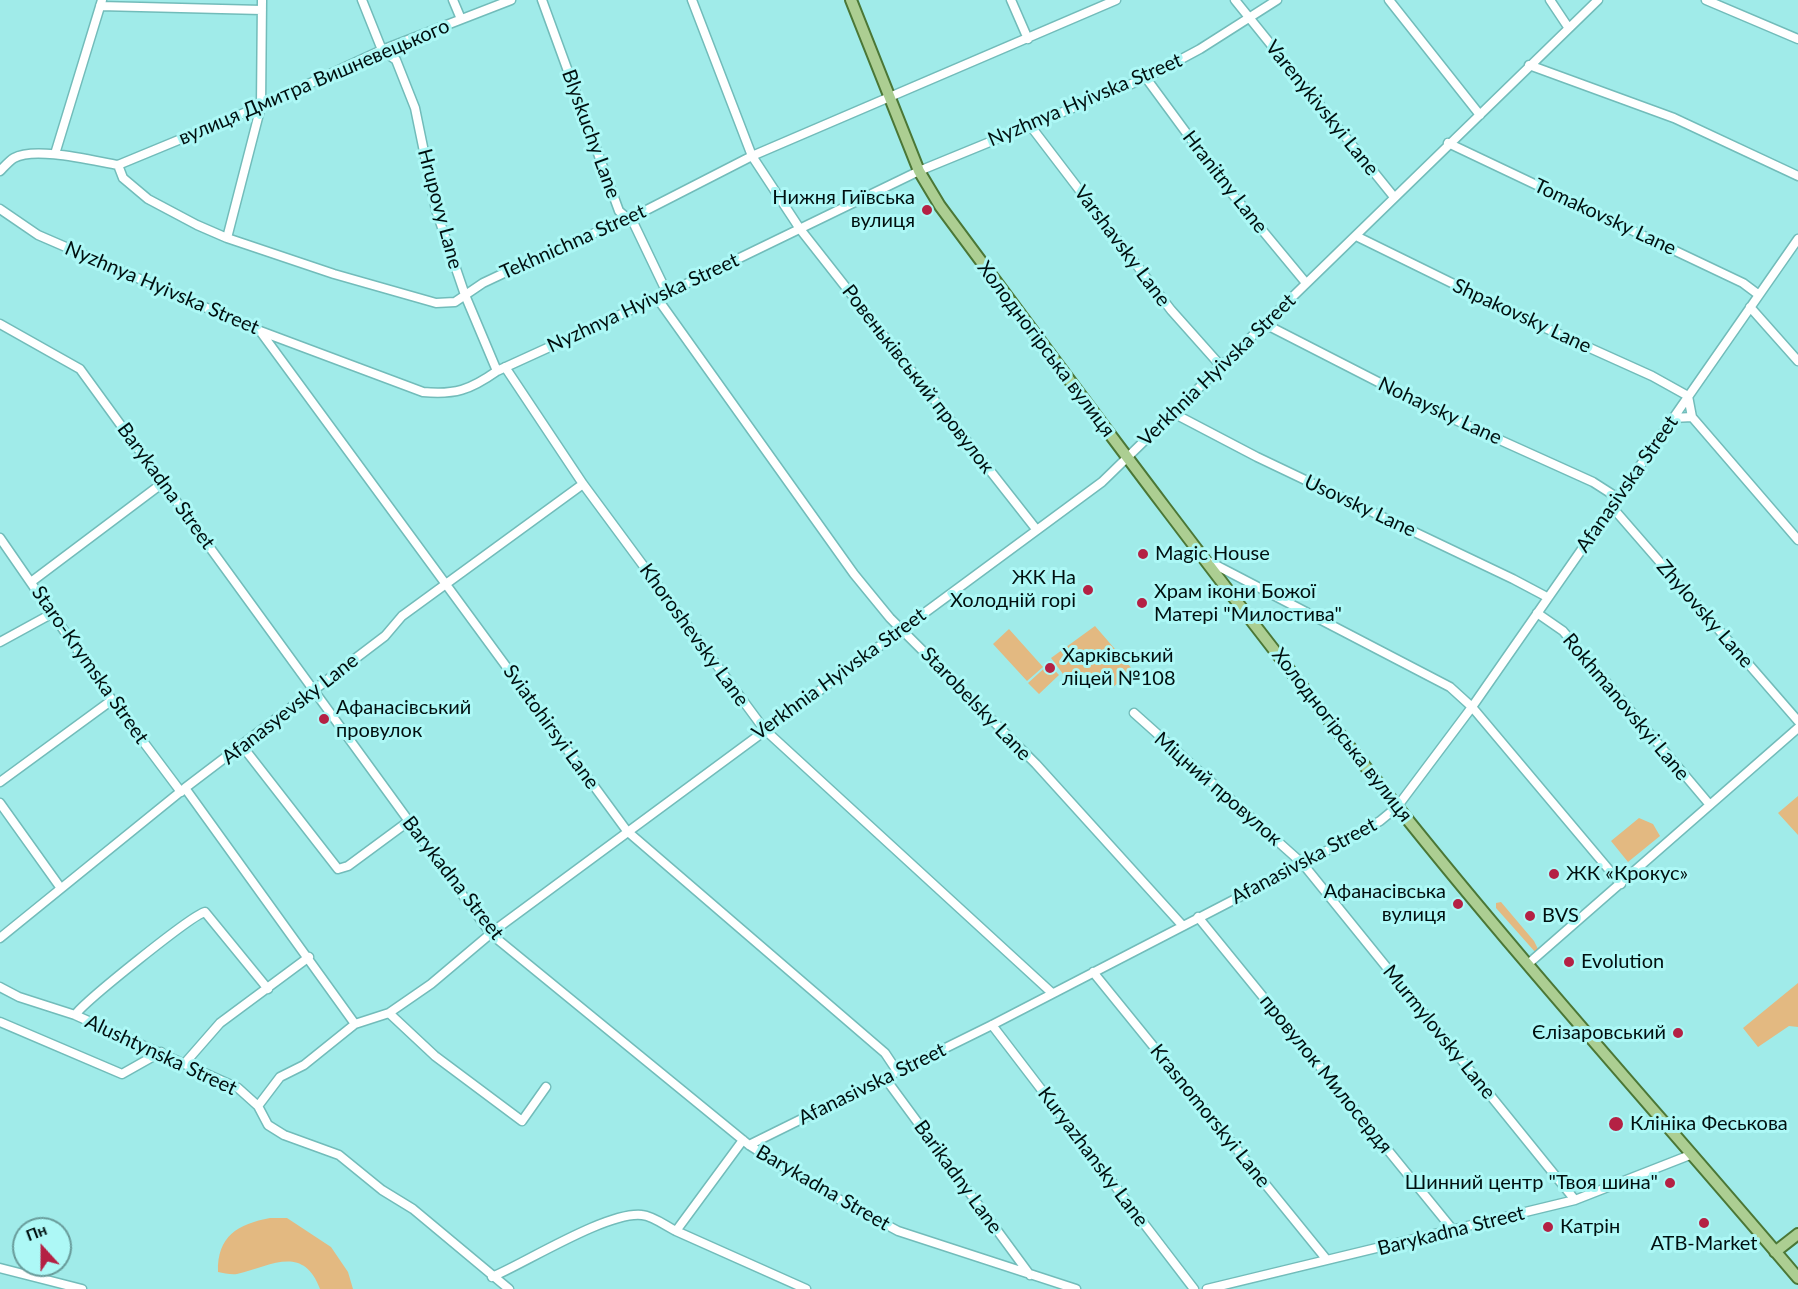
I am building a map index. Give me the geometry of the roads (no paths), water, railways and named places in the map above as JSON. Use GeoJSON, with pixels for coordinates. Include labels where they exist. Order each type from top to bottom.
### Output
{"type":"FeatureCollection","features":[{"type":"Feature","properties":{"kind":"main road","name":"Холодногірська вулиця"},"geometry":{"type":"LineString","coordinates":[[850,0],[919,171],[940,206],[1203,559],[1397,807],[1690,1155],[1798,1278]]}},
{"type":"Feature","properties":{"kind":"main road"},"geometry":{"type":"LineString","coordinates":[[1775,1252],[1798,1233]]}},
{"type":"Feature","properties":{"kind":"street"},"geometry":{"type":"LineString","coordinates":[[227,238],[261,106],[262,0]]}},
{"type":"Feature","properties":{"kind":"street"},"geometry":{"type":"LineString","coordinates":[[362,0],[382,50],[396,60],[401,43]]}},
{"type":"Feature","properties":{"kind":"street"},"geometry":{"type":"LineString","coordinates":[[453,0],[461,20]]}},
{"type":"Feature","properties":{"kind":"street","name":"вулиця Дмитра Вишневецького"},"geometry":{"type":"LineString","coordinates":[[118,165],[261,106],[382,50],[511,0]]}},
{"type":"Feature","properties":{"kind":"street","name":"Blyskuchy Lane"},"geometry":{"type":"LineString","coordinates":[[542,0],[619,211],[634,224],[667,293]]}},
{"type":"Feature","properties":{"kind":"street","name":"Ровеньківський провулок"},"geometry":{"type":"LineString","coordinates":[[692,0],[752,156],[800,230],[1036,529]]}},
{"type":"Feature","properties":{"kind":"street"},"geometry":{"type":"LineString","coordinates":[[1011,0],[1028,39]]}},
{"type":"Feature","properties":{"kind":"street","name":"Tekhnichna Street"},"geometry":{"type":"LineString","coordinates":[[118,165],[123,178],[148,199],[227,238],[334,274],[436,303],[455,302],[483,283],[553,250],[629,219],[752,156],[1116,0]]}},
{"type":"Feature","properties":{"kind":"street","name":"Varenykivskyi Lane"},"geometry":{"type":"LineString","coordinates":[[1235,0],[1394,197]]}},
{"type":"Feature","properties":{"kind":"street","name":"Nyzhnya Hyivska Street"},"geometry":{"type":"LineString","coordinates":[[0,209],[38,235],[260,331],[423,393],[450,394],[478,384],[496,371],[657,298],[919,171],[1146,78],[1250,19],[1277,0]]}},
{"type":"Feature","properties":{"kind":"street"},"geometry":{"type":"LineString","coordinates":[[1389,0],[1480,115]]}},
{"type":"Feature","properties":{"kind":"street"},"geometry":{"type":"LineString","coordinates":[[1550,0],[1568,27]]}},
{"type":"Feature","properties":{"kind":"street","name":"Verkhnia Hyivska Street"},"geometry":{"type":"LineString","coordinates":[[258,1106],[280,1077],[304,1065],[355,1023],[389,1013],[431,984],[491,934],[627,831],[1102,482],[1263,323],[1356,236],[1448,143],[1480,115],[1598,0]]}},
{"type":"Feature","properties":{"kind":"street"},"geometry":{"type":"LineString","coordinates":[[1706,0],[1798,39]]}},
{"type":"Feature","properties":{"kind":"street"},"geometry":{"type":"LineString","coordinates":[[55,154],[101,3],[262,10]]}},
{"type":"Feature","properties":{"kind":"street","name":"Hrupovy Lane"},"geometry":{"type":"LineString","coordinates":[[396,60],[415,108],[436,210],[465,295],[496,371]]}},
{"type":"Feature","properties":{"kind":"street"},"geometry":{"type":"LineString","coordinates":[[1529,65],[1674,118],[1798,176]]}},
{"type":"Feature","properties":{"kind":"street","name":"Hranitny Lane"},"geometry":{"type":"LineString","coordinates":[[1146,78],[1224,184],[1306,284]]}},
{"type":"Feature","properties":{"kind":"street","name":"Varshavsky Lane"},"geometry":{"type":"LineString","coordinates":[[1029,124],[1164,301],[1220,365]]}},
{"type":"Feature","properties":{"kind":"street","name":"Tomakovsky Lane"},"geometry":{"type":"LineString","coordinates":[[1448,143],[1743,283],[1759,295]]}},
{"type":"Feature","properties":{"kind":"street"},"geometry":{"type":"LineString","coordinates":[[0,171],[13,158],[29,155],[55,154],[118,165]]}},
{"type":"Feature","properties":{"kind":"street","name":"Shpakovsky Lane"},"geometry":{"type":"LineString","coordinates":[[1356,236],[1521,317],[1652,376],[1688,396]]}},
{"type":"Feature","properties":{"kind":"street","name":"Afanasivska Street"},"geometry":{"type":"LineString","coordinates":[[676,1231],[746,1142],[885,1078],[992,1025],[1182,924],[1303,864],[1380,821],[1397,807],[1472,707],[1798,239]]}},
{"type":"Feature","properties":{"kind":"street","name":"Starobelsky Lane"},"geometry":{"type":"LineString","coordinates":[[657,298],[854,574],[899,630],[912,638],[1036,765],[1182,924]]}},
{"type":"Feature","properties":{"kind":"street"},"geometry":{"type":"LineString","coordinates":[[1750,307],[1798,361]]}},
{"type":"Feature","properties":{"kind":"street","name":"Nohaysky Lane"},"geometry":{"type":"LineString","coordinates":[[1263,323],[1429,408],[1593,482],[1618,498]]}},
{"type":"Feature","properties":{"kind":"street","name":"Barykadna Street"},"geometry":{"type":"LineString","coordinates":[[0,324],[80,369],[491,934],[746,1142],[807,1182],[898,1231],[1030,1275],[1047,1285],[1076,1289]]}},
{"type":"Feature","properties":{"kind":"street","name":"Sviatohirsyi Lane"},"geometry":{"type":"LineString","coordinates":[[260,331],[627,831],[885,1053],[897,1071]]}},
{"type":"Feature","properties":{"kind":"street","name":"Khoroshevsky Lane"},"geometry":{"type":"LineString","coordinates":[[505,367],[584,484],[764,729],[1052,993]]}},
{"type":"Feature","properties":{"kind":"street"},"geometry":{"type":"LineString","coordinates":[[1688,396],[1692,417],[1798,540]]}},
{"type":"Feature","properties":{"kind":"street","name":"Usovsky Lane"},"geometry":{"type":"LineString","coordinates":[[1173,413],[1257,457],[1547,597]]}},
{"type":"Feature","properties":{"kind":"street"},"geometry":{"type":"LineString","coordinates":[[1673,418],[1692,417]]}},
{"type":"Feature","properties":{"kind":"street"},"geometry":{"type":"LineString","coordinates":[[31,582],[164,482]]}},
{"type":"Feature","properties":{"kind":"street","name":"Afanasyevsky Lane"},"geometry":{"type":"LineString","coordinates":[[0,938],[60,887],[183,790],[243,747],[385,636],[402,616],[584,484]]}},
{"type":"Feature","properties":{"kind":"street","name":"Zhylovsky Lane"},"geometry":{"type":"LineString","coordinates":[[1612,507],[1798,721]]}},
{"type":"Feature","properties":{"kind":"street","name":"Staro-Krymska Street"},"geometry":{"type":"LineString","coordinates":[[0,538],[112,700],[309,957],[355,1023]]}},
{"type":"Feature","properties":{"kind":"street"},"geometry":{"type":"LineString","coordinates":[[1203,559],[1450,687],[1472,707],[1621,884]]}},
{"type":"Feature","properties":{"kind":"street"},"geometry":{"type":"LineString","coordinates":[[0,642],[53,613]]}},
{"type":"Feature","properties":{"kind":"street","name":"Rokhmanovskyi Lane"},"geometry":{"type":"LineString","coordinates":[[1537,613],[1563,632],[1710,806]]}},
{"type":"Feature","properties":{"kind":"street"},"geometry":{"type":"LineString","coordinates":[[0,782],[112,700]]}},
{"type":"Feature","properties":{"kind":"street","name":"Міцний провулок"},"geometry":{"type":"LineString","coordinates":[[1134,713],[1303,864]]}},
{"type":"Feature","properties":{"kind":"street"},"geometry":{"type":"LineString","coordinates":[[1528,964],[1798,728]]}},
{"type":"Feature","properties":{"kind":"street"},"geometry":{"type":"LineString","coordinates":[[243,747],[338,869],[348,866],[409,821]]}},
{"type":"Feature","properties":{"kind":"street"},"geometry":{"type":"LineString","coordinates":[[0,804],[60,887]]}},
{"type":"Feature","properties":{"kind":"street","name":"Murmylovsky Lane"},"geometry":{"type":"LineString","coordinates":[[1303,864],[1575,1200]]}},
{"type":"Feature","properties":{"kind":"street"},"geometry":{"type":"LineString","coordinates":[[75,1015],[81,1006],[125,969],[205,912],[268,989]]}},
{"type":"Feature","properties":{"kind":"street","name":"провулок Милосердя"},"geometry":{"type":"LineString","coordinates":[[1198,917],[1453,1230]]}},
{"type":"Feature","properties":{"kind":"street"},"geometry":{"type":"LineString","coordinates":[[185,1063],[220,1023],[309,957]]}},
{"type":"Feature","properties":{"kind":"street","name":"Krasnomorskyi Lane"},"geometry":{"type":"LineString","coordinates":[[1093,972],[1327,1260]]}},
{"type":"Feature","properties":{"kind":"street","name":"Alushtynska Street"},"geometry":{"type":"LineString","coordinates":[[0,987],[19,998],[75,1015],[161,1052],[238,1089],[258,1106],[268,1125],[284,1135],[339,1155],[382,1191],[431,1223],[492,1277],[509,1289]]}},
{"type":"Feature","properties":{"kind":"street"},"geometry":{"type":"LineString","coordinates":[[389,1013],[435,1056],[522,1121],[546,1087]]}},
{"type":"Feature","properties":{"kind":"street"},"geometry":{"type":"LineString","coordinates":[[0,1022],[122,1074],[161,1052]]}},
{"type":"Feature","properties":{"kind":"street","name":"Kuryazhansky Lane"},"geometry":{"type":"LineString","coordinates":[[992,1025],[1194,1289]]}},
{"type":"Feature","properties":{"kind":"street","name":"Barikadny Lane"},"geometry":{"type":"LineString","coordinates":[[885,1078],[1030,1275]]}},
{"type":"Feature","properties":{"kind":"street","name":"Barykadna Street"},"geometry":{"type":"LineString","coordinates":[[1207,1289],[1575,1200],[1690,1155]]}},
{"type":"Feature","properties":{"kind":"street"},"geometry":{"type":"LineString","coordinates":[[492,1277],[595,1226],[626,1216],[644,1215],[806,1289]]}},
{"type":"Feature","properties":{"kind":"street"},"geometry":{"type":"LineString","coordinates":[[0,1268],[82,1289]]}},
{"type":"Feature","properties":{"kind":"place","name":"Нижня Гиївська вулиця"},"geometry":{"type":"Point","coordinates":[927,210]}},
{"type":"Feature","properties":{"kind":"place","name":"Magic House"},"geometry":{"type":"Point","coordinates":[1143,554]}},
{"type":"Feature","properties":{"kind":"place","name":"ЖК На Холодній горі"},"geometry":{"type":"Point","coordinates":[1088,590]}},
{"type":"Feature","properties":{"kind":"place","name":"Храм ікони Божої Матері \"Милостива\""},"geometry":{"type":"Point","coordinates":[1142,603]}},
{"type":"Feature","properties":{"kind":"place","name":"Харківський ліцей №108"},"geometry":{"type":"Point","coordinates":[1050,668]}},
{"type":"Feature","properties":{"kind":"place","name":"Афанасівський провулок"},"geometry":{"type":"Point","coordinates":[324,719]}},
{"type":"Feature","properties":{"kind":"place","name":"ЖК «Крокус»"},"geometry":{"type":"Point","coordinates":[1554,874]}},
{"type":"Feature","properties":{"kind":"place","name":"Афанасівська вулиця"},"geometry":{"type":"Point","coordinates":[1458,904]}},
{"type":"Feature","properties":{"kind":"place","name":"BVS"},"geometry":{"type":"Point","coordinates":[1530,916]}},
{"type":"Feature","properties":{"kind":"place","name":"Evolution"},"geometry":{"type":"Point","coordinates":[1569,962]}},
{"type":"Feature","properties":{"kind":"place","name":"Єлізаровський"},"geometry":{"type":"Point","coordinates":[1678,1033]}},
{"type":"Feature","properties":{"kind":"place","name":"Клініка Феськова"},"geometry":{"type":"Point","coordinates":[1616,1124]}},
{"type":"Feature","properties":{"kind":"place","name":"Шинний центр \"Твоя шина\""},"geometry":{"type":"Point","coordinates":[1670,1183]}},
{"type":"Feature","properties":{"kind":"place","name":"ATB-Market"},"geometry":{"type":"Point","coordinates":[1704,1223]}},
{"type":"Feature","properties":{"kind":"place","name":"Катрін"},"geometry":{"type":"Point","coordinates":[1548,1227]}}]}
